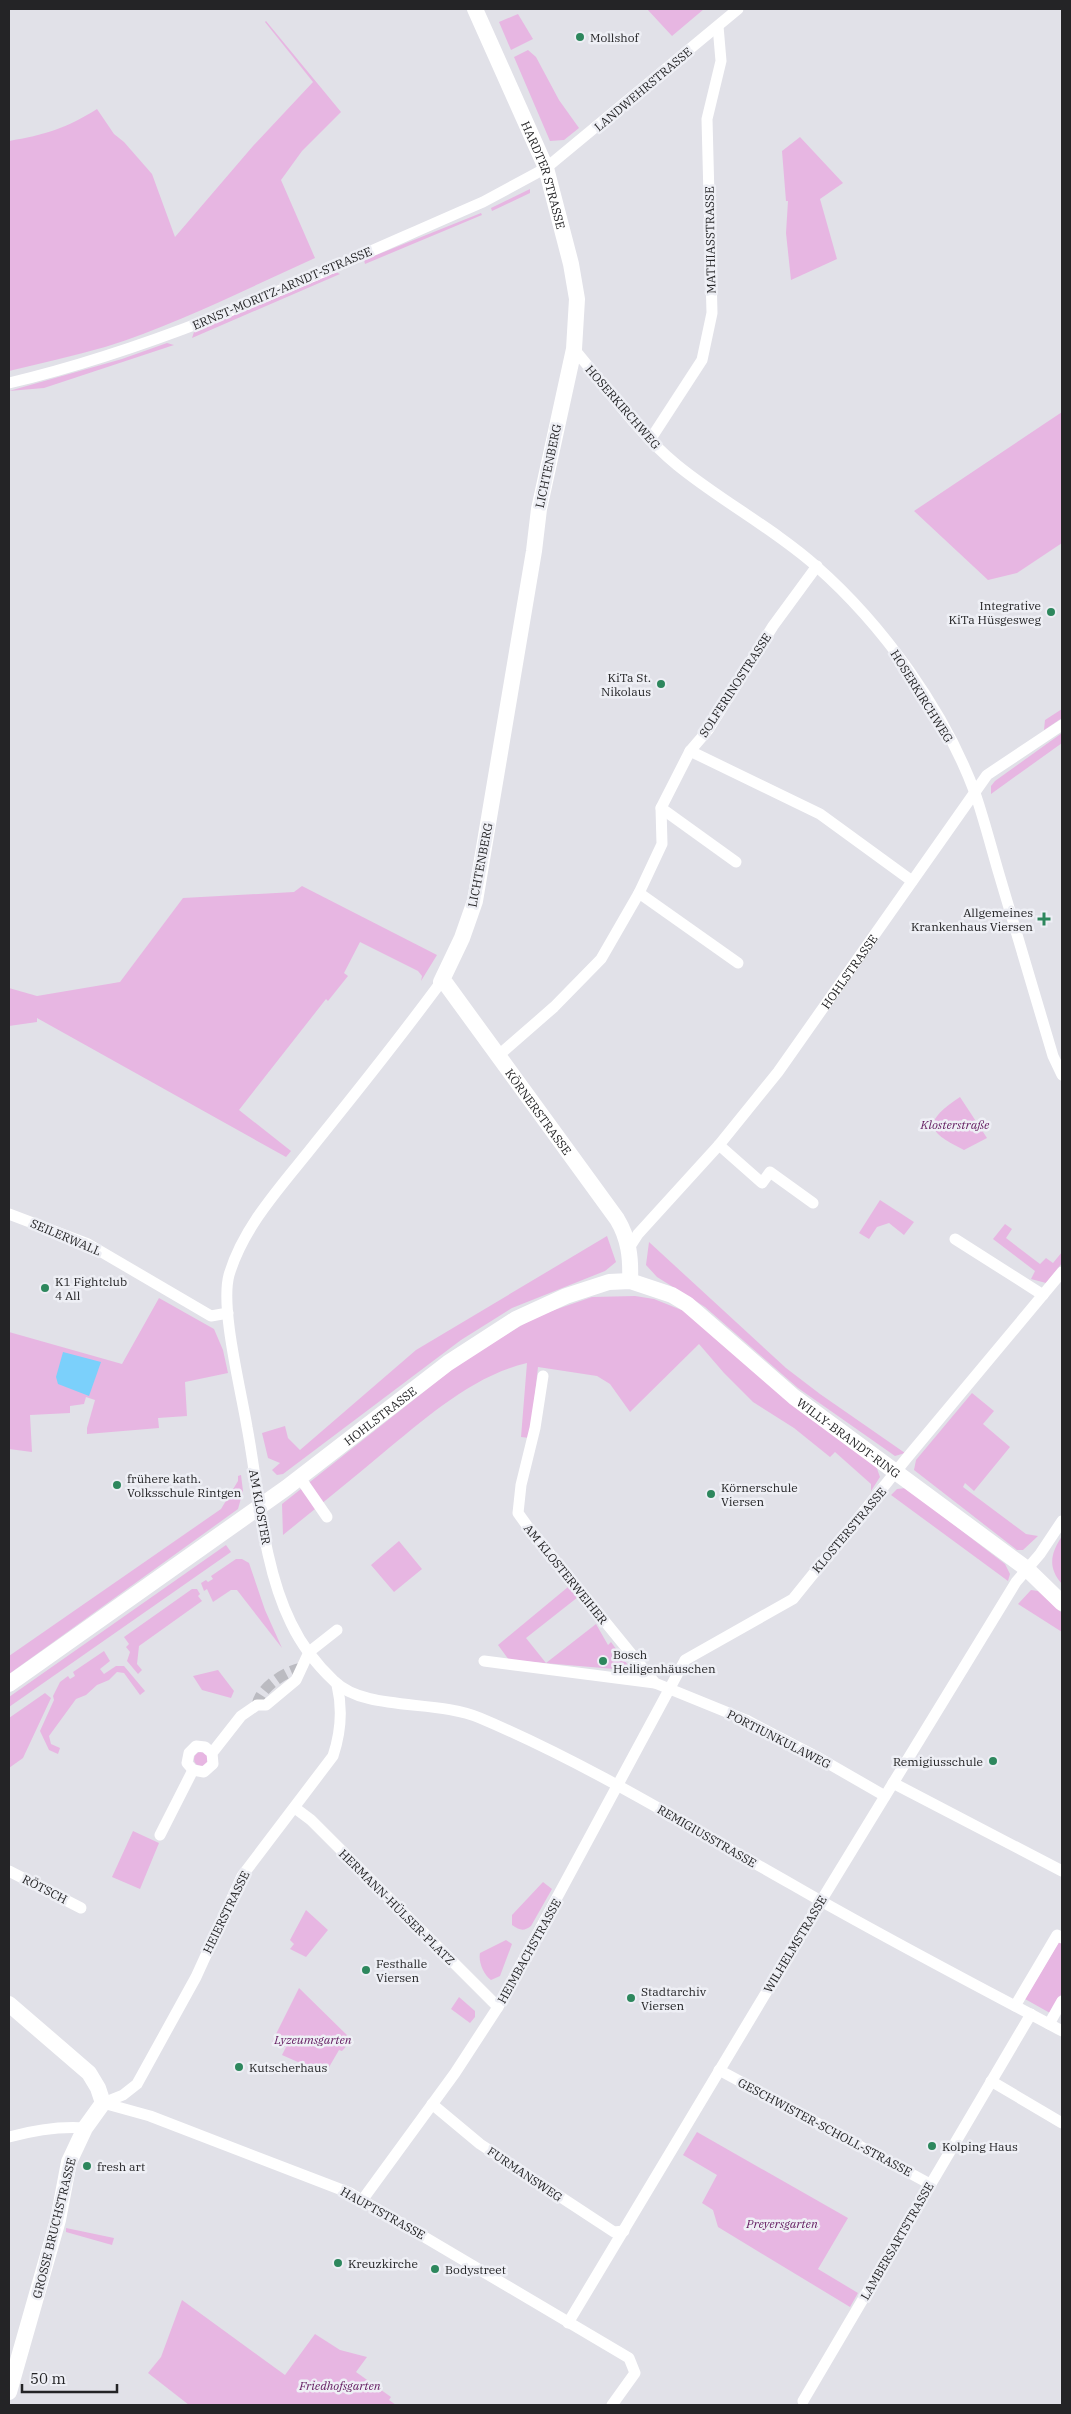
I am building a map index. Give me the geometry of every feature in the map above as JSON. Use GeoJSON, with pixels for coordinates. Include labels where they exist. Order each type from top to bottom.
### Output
{"type":"FeatureCollection","features":[{"type":"Feature","properties":{"kind":"main road","name":"HARDTER STRASSE"},"geometry":{"type":"LineString","coordinates":[[476,9],[546,168],[571,264],[577,299],[574,349]]}},
{"type":"Feature","properties":{"kind":"main road","name":"LICHTENBERG"},"geometry":{"type":"LineString","coordinates":[[441,982],[462,938],[475,901],[534,551],[539,509],[574,349]]}},
{"type":"Feature","properties":{"kind":"main road","name":"KÖRNERSTRASSE"},"geometry":{"type":"LineString","coordinates":[[441,982],[446,984],[499,1055],[617,1220],[625,1232],[629,1248]]}},
{"type":"Feature","properties":{"kind":"main road"},"geometry":{"type":"LineString","coordinates":[[629,1248],[630,1281]]}},
{"type":"Feature","properties":{"kind":"main road","name":"WILLY-BRANDT-RING"},"geometry":{"type":"LineString","coordinates":[[630,1281],[672,1295],[687,1304],[794,1397],[1027,1569],[1062,1603]]}},
{"type":"Feature","properties":{"kind":"main road","name":"HOHLSTRASSE"},"geometry":{"type":"LineString","coordinates":[[9,1684],[300,1478],[448,1363],[516,1319],[566,1296],[609,1282],[630,1281]]}},
{"type":"Feature","properties":{"kind":"main road"},"geometry":{"type":"LineString","coordinates":[[9,2004],[89,2073],[104,2103]]}},
{"type":"Feature","properties":{"kind":"main road","name":"GROSSE BRUCHSTRASSE"},"geometry":{"type":"LineString","coordinates":[[9,2392],[58,2220],[69,2162],[85,2128],[104,2103]]}},
{"type":"Feature","properties":{"kind":"street","name":"LANDWEHRSTRASSE"},"geometry":{"type":"LineString","coordinates":[[546,168],[738,9]]}},
{"type":"Feature","properties":{"kind":"street","name":"MATHIASSTRASSE"},"geometry":{"type":"LineString","coordinates":[[650,440],[702,360],[712,313],[707,119],[721,62],[718,26]]}},
{"type":"Feature","properties":{"kind":"street","name":"ERNST-MORITZ-ARNDT-STRASSE"},"geometry":{"type":"LineString","coordinates":[[9,383],[80,365],[171,335],[483,202],[546,168]]}},
{"type":"Feature","properties":{"kind":"street","name":"HOSERKIRCHWEG"},"geometry":{"type":"LineString","coordinates":[[574,349],[650,440],[678,465],[778,535],[817,566],[855,604],[893,649],[942,726],[975,794],[1053,1056],[1062,1074]]}},
{"type":"Feature","properties":{"kind":"street","name":"SOLFERINOSTRASSE"},"geometry":{"type":"LineString","coordinates":[[499,1055],[554,1006],[601,959],[639,892],[662,844],[661,808],[690,751],[708,730],[772,626],[817,566]]}},
{"type":"Feature","properties":{"kind":"street","name":"HOHLSTRASSE"},"geometry":{"type":"LineString","coordinates":[[629,1248],[638,1234],[719,1145],[778,1072],[987,775],[1062,725]]}},
{"type":"Feature","properties":{"kind":"street"},"geometry":{"type":"LineString","coordinates":[[690,751],[820,814],[912,881]]}},
{"type":"Feature","properties":{"kind":"street"},"geometry":{"type":"LineString","coordinates":[[661,808],[736,862]]}},
{"type":"Feature","properties":{"kind":"street"},"geometry":{"type":"LineString","coordinates":[[639,892],[738,963]]}},
{"type":"Feature","properties":{"kind":"street","name":"LICHTENBERG"},"geometry":{"type":"LineString","coordinates":[[228,1313],[228,1278],[243,1242],[264,1209],[403,1034],[441,982]]}},
{"type":"Feature","properties":{"kind":"street"},"geometry":{"type":"LineString","coordinates":[[719,1145],[762,1183],[770,1172],[813,1202]]}},
{"type":"Feature","properties":{"kind":"street","name":"SEILERWALL"},"geometry":{"type":"LineString","coordinates":[[9,1214],[88,1244],[211,1316],[228,1313]]}},
{"type":"Feature","properties":{"kind":"street"},"geometry":{"type":"LineString","coordinates":[[955,1239],[1042,1295]]}},
{"type":"Feature","properties":{"kind":"street","name":"KLOSTERSTRASSE"},"geometry":{"type":"LineString","coordinates":[[671,1688],[685,1660],[793,1599],[1062,1272]]}},
{"type":"Feature","properties":{"kind":"street","name":"AM KLOSTER"},"geometry":{"type":"LineString","coordinates":[[228,1313],[258,1508],[275,1577],[290,1622],[308,1652],[337,1685]]}},
{"type":"Feature","properties":{"kind":"street","name":"AM KLOSTERWEIHER"},"geometry":{"type":"LineString","coordinates":[[543,1376],[535,1428],[521,1485],[518,1513],[655,1683]]}},
{"type":"Feature","properties":{"kind":"street"},"geometry":{"type":"LineString","coordinates":[[300,1478],[327,1517]]}},
{"type":"Feature","properties":{"kind":"street"},"geometry":{"type":"LineString","coordinates":[[1027,1569],[1062,1522]]}},
{"type":"Feature","properties":{"kind":"street","name":"WILHELMSTRASSE"},"geometry":{"type":"LineString","coordinates":[[568,2323],[619,2232],[1016,1582],[1027,1569]]}},
{"type":"Feature","properties":{"kind":"street"},"geometry":{"type":"LineString","coordinates":[[212,1753],[205,1747],[196,1746],[189,1753],[188,1762],[193,1770],[204,1772],[213,1764],[212,1753],[241,1716],[257,1705],[266,1705],[296,1680],[308,1652],[338,1630]]}},
{"type":"Feature","properties":{"kind":"street"},"geometry":{"type":"LineString","coordinates":[[484,1661],[655,1683],[671,1688]]}},
{"type":"Feature","properties":{"kind":"street","name":"REMIGIUSSTRASSE"},"geometry":{"type":"LineString","coordinates":[[337,1685],[363,1698],[466,1712],[617,1785],[821,1901],[1062,2031]]}},
{"type":"Feature","properties":{"kind":"street","name":"HEIERSTRASSE"},"geometry":{"type":"LineString","coordinates":[[104,2103],[122,2095],[137,2084],[196,1977],[242,1876],[333,1756],[340,1736],[341,1712],[337,1685]]}},
{"type":"Feature","properties":{"kind":"street","name":"HEIMBACHSTRASSE"},"geometry":{"type":"LineString","coordinates":[[363,2200],[432,2104],[498,2007],[671,1688]]}},
{"type":"Feature","properties":{"kind":"street","name":"PORTIUNKULAWEG"},"geometry":{"type":"LineString","coordinates":[[671,1688],[754,1724],[819,1758],[885,1796]]}},
{"type":"Feature","properties":{"kind":"street"},"geometry":{"type":"LineString","coordinates":[[160,1835],[193,1770]]}},
{"type":"Feature","properties":{"kind":"street"},"geometry":{"type":"LineString","coordinates":[[893,1783],[1062,1871]]}},
{"type":"Feature","properties":{"kind":"street","name":"HERMANN-HÜLSER-PLATZ"},"geometry":{"type":"LineString","coordinates":[[295,1808],[311,1820],[498,2007]]}},
{"type":"Feature","properties":{"kind":"street","name":"RÖTSCH"},"geometry":{"type":"LineString","coordinates":[[9,1871],[81,1908]]}},
{"type":"Feature","properties":{"kind":"street"},"geometry":{"type":"LineString","coordinates":[[1015,2006],[1057,1935],[1062,1938]]}},
{"type":"Feature","properties":{"kind":"street"},"geometry":{"type":"LineString","coordinates":[[1049,2024],[1062,2001]]}},
{"type":"Feature","properties":{"kind":"street","name":"LAMBERSARTSTRASSE"},"geometry":{"type":"LineString","coordinates":[[803,2400],[1031,2014]]}},
{"type":"Feature","properties":{"kind":"street","name":"GESCHWISTER-SCHOLL-STRASSE"},"geometry":{"type":"LineString","coordinates":[[719,2070],[930,2184]]}},
{"type":"Feature","properties":{"kind":"street"},"geometry":{"type":"LineString","coordinates":[[991,2081],[1062,2123]]}},
{"type":"Feature","properties":{"kind":"street","name":"HAUPTSTRASSE"},"geometry":{"type":"LineString","coordinates":[[104,2103],[150,2116],[303,2174],[363,2200],[628,2358],[635,2373],[612,2405]]}},
{"type":"Feature","properties":{"kind":"street","name":"FURMANSWEG"},"geometry":{"type":"LineString","coordinates":[[432,2104],[480,2144],[619,2232]]}},
{"type":"Feature","properties":{"kind":"street"},"geometry":{"type":"LineString","coordinates":[[9,2137],[42,2129],[85,2128]]}},
{"type":"Feature","properties":{"kind":"green space"},"geometry":{"type":"Polygon","coordinates":[[[647,9],[704,9],[672,36],[647,9]]]}},
{"type":"Feature","properties":{"kind":"green space"},"geometry":{"type":"Polygon","coordinates":[[[518,14],[533,39],[511,50],[499,22],[518,14]]]}},
{"type":"Feature","properties":{"kind":"green space"},"geometry":{"type":"Polygon","coordinates":[[[266,21],[341,112],[302,151],[281,180],[315,258],[212,306],[132,338],[105,347],[9,371],[9,141],[55,130],[97,109],[114,134],[124,142],[152,174],[175,237],[253,146],[313,82],[266,21]]]}},
{"type":"Feature","properties":{"kind":"green space"},"geometry":{"type":"Polygon","coordinates":[[[528,50],[536,57],[559,100],[579,128],[564,140],[550,141],[514,57],[528,50]]]}},
{"type":"Feature","properties":{"kind":"green space"},"geometry":{"type":"Polygon","coordinates":[[[800,137],[843,183],[820,199],[837,259],[791,280],[786,233],[788,201],[786,201],[782,151],[800,137]]]}},
{"type":"Feature","properties":{"kind":"green space"},"geometry":{"type":"Polygon","coordinates":[[[530,189],[530,193],[492,211],[491,208],[530,189]]]}},
{"type":"Feature","properties":{"kind":"green space"},"geometry":{"type":"Polygon","coordinates":[[[481,213],[482,215],[365,264],[364,260],[481,213]]]}},
{"type":"Feature","properties":{"kind":"green space"},"geometry":{"type":"Polygon","coordinates":[[[336,272],[340,274],[192,338],[194,332],[336,272]]]}},
{"type":"Feature","properties":{"kind":"green space"},"geometry":{"type":"Polygon","coordinates":[[[167,343],[174,345],[44,388],[9,391],[122,359],[167,343]]]}},
{"type":"Feature","properties":{"kind":"green space"},"geometry":{"type":"Polygon","coordinates":[[[1062,412],[1062,543],[1017,573],[988,580],[914,511],[1062,412]]]}},
{"type":"Feature","properties":{"kind":"green space"},"geometry":{"type":"Polygon","coordinates":[[[1062,709],[1062,718],[1044,730],[1045,720],[1062,709]]]}},
{"type":"Feature","properties":{"kind":"green space"},"geometry":{"type":"Polygon","coordinates":[[[1062,733],[1062,743],[991,794],[991,786],[995,781],[1062,733]]]}},
{"type":"Feature","properties":{"kind":"green space"},"geometry":{"type":"Polygon","coordinates":[[[302,886],[437,955],[421,981],[422,976],[418,971],[360,942],[344,973],[348,976],[328,1001],[326,999],[239,1110],[291,1151],[286,1157],[37,1018],[37,1022],[9,1026],[9,988],[37,996],[120,982],[183,898],[294,892],[302,886]]]}},
{"type":"Feature","properties":{"kind":"green space","name":"Klosterstraße"},"geometry":{"type":"Polygon","coordinates":[[[960,1097],[987,1138],[964,1150],[942,1137],[934,1126],[935,1120],[940,1113],[960,1097]]]}},
{"type":"Feature","properties":{"kind":"green space"},"geometry":{"type":"Polygon","coordinates":[[[880,1200],[914,1222],[904,1235],[889,1223],[877,1227],[869,1239],[859,1233],[880,1200]]]}},
{"type":"Feature","properties":{"kind":"green space"},"geometry":{"type":"Polygon","coordinates":[[[1005,1224],[1012,1229],[1006,1238],[1040,1264],[1046,1258],[1053,1263],[1062,1252],[1062,1263],[1046,1283],[1031,1279],[1035,1271],[993,1239],[1005,1224]]]}},
{"type":"Feature","properties":{"kind":"green space"},"geometry":{"type":"Polygon","coordinates":[[[607,1236],[616,1262],[605,1271],[512,1308],[461,1340],[283,1474],[277,1475],[272,1470],[280,1463],[268,1458],[262,1433],[285,1426],[288,1438],[300,1450],[416,1350],[607,1236]]]}},
{"type":"Feature","properties":{"kind":"green space"},"geometry":{"type":"Polygon","coordinates":[[[649,1242],[786,1368],[905,1453],[895,1456],[798,1388],[705,1307],[657,1277],[646,1265],[649,1242]]]}},
{"type":"Feature","properties":{"kind":"green space"},"geometry":{"type":"Polygon","coordinates":[[[635,1296],[654,1299],[684,1311],[875,1463],[880,1477],[871,1491],[871,1484],[835,1452],[830,1457],[794,1428],[753,1402],[699,1344],[630,1412],[610,1384],[597,1376],[538,1367],[530,1438],[521,1437],[527,1363],[487,1378],[451,1400],[416,1426],[283,1535],[282,1504],[464,1360],[537,1316],[592,1297],[635,1296]]]}},
{"type":"Feature","properties":{"kind":"green space"},"geometry":{"type":"Polygon","coordinates":[[[159,1298],[214,1329],[223,1350],[228,1373],[185,1382],[187,1416],[158,1418],[159,1428],[87,1434],[95,1400],[86,1397],[84,1404],[70,1406],[70,1413],[30,1415],[32,1452],[9,1449],[9,1332],[122,1364],[159,1298]]]}},
{"type":"Feature","properties":{"kind":"green space"},"geometry":{"type":"Polygon","coordinates":[[[972,1393],[994,1411],[983,1424],[1010,1447],[974,1491],[965,1483],[963,1487],[1026,1534],[1038,1536],[1023,1550],[1017,1550],[914,1470],[916,1460],[972,1393]]]}},
{"type":"Feature","properties":{"kind":"green space"},"geometry":{"type":"Polygon","coordinates":[[[241,1475],[243,1491],[238,1509],[9,1674],[9,1656],[221,1509],[238,1481],[238,1476],[241,1475]]]}},
{"type":"Feature","properties":{"kind":"green space"},"geometry":{"type":"Polygon","coordinates":[[[906,1488],[1005,1564],[1010,1574],[1008,1581],[891,1495],[897,1489],[906,1488]]]}},
{"type":"Feature","properties":{"kind":"green space"},"geometry":{"type":"Polygon","coordinates":[[[1062,1536],[1062,1584],[1054,1572],[1052,1560],[1055,1548],[1062,1536]]]}},
{"type":"Feature","properties":{"kind":"green space"},"geometry":{"type":"Polygon","coordinates":[[[399,1541],[422,1569],[394,1592],[371,1565],[399,1541]]]}},
{"type":"Feature","properties":{"kind":"green space"},"geometry":{"type":"Polygon","coordinates":[[[226,1545],[231,1552],[9,1707],[9,1697],[226,1545]]]}},
{"type":"Feature","properties":{"kind":"green space"},"geometry":{"type":"Polygon","coordinates":[[[236,1559],[242,1559],[249,1563],[265,1610],[282,1648],[237,1590],[231,1590],[213,1602],[207,1589],[204,1591],[201,1583],[213,1579],[211,1576],[236,1559]]]}},
{"type":"Feature","properties":{"kind":"green space"},"geometry":{"type":"Polygon","coordinates":[[[568,1587],[578,1597],[526,1638],[546,1663],[596,1624],[608,1645],[611,1642],[630,1668],[626,1670],[509,1660],[498,1645],[568,1587]]]}},
{"type":"Feature","properties":{"kind":"green space"},"geometry":{"type":"Polygon","coordinates":[[[192,1589],[197,1589],[200,1594],[198,1596],[202,1601],[139,1646],[137,1664],[142,1670],[138,1674],[127,1661],[130,1652],[126,1647],[129,1644],[124,1637],[192,1589]]]}},
{"type":"Feature","properties":{"kind":"green space"},"geometry":{"type":"Polygon","coordinates":[[[1031,1590],[1038,1591],[1062,1613],[1062,1632],[1018,1604],[1031,1590]]]}},
{"type":"Feature","properties":{"kind":"green space"},"geometry":{"type":"Polygon","coordinates":[[[104,1651],[110,1661],[100,1669],[104,1674],[116,1666],[124,1666],[145,1691],[140,1695],[124,1673],[117,1672],[109,1680],[97,1685],[86,1695],[76,1699],[49,1736],[51,1744],[60,1748],[58,1754],[49,1750],[40,1731],[60,1682],[68,1676],[70,1679],[75,1676],[73,1672],[104,1651]]]}},
{"type":"Feature","properties":{"kind":"green space"},"geometry":{"type":"Polygon","coordinates":[[[218,1670],[234,1691],[231,1698],[202,1690],[193,1676],[218,1670]]]}},
{"type":"Feature","properties":{"kind":"green space"},"geometry":{"type":"Polygon","coordinates":[[[45,1693],[51,1698],[23,1758],[9,1768],[9,1718],[45,1693]]]}},
{"type":"Feature","properties":{"kind":"green space"},"geometry":{"type":"Polygon","coordinates":[[[201,1752],[206,1754],[208,1759],[206,1764],[201,1766],[196,1764],[194,1759],[196,1754],[201,1752]]]}},
{"type":"Feature","properties":{"kind":"green space"},"geometry":{"type":"Polygon","coordinates":[[[133,1831],[159,1843],[140,1889],[112,1877],[133,1831]]]}},
{"type":"Feature","properties":{"kind":"green space"},"geometry":{"type":"Polygon","coordinates":[[[543,1882],[552,1889],[531,1926],[522,1930],[512,1925],[512,1915],[543,1882]]]}},
{"type":"Feature","properties":{"kind":"green space"},"geometry":{"type":"Polygon","coordinates":[[[306,1910],[328,1930],[306,1957],[290,1949],[294,1944],[290,1940],[306,1910]]]}},
{"type":"Feature","properties":{"kind":"green space"},"geometry":{"type":"Polygon","coordinates":[[[506,1940],[512,1944],[500,1976],[491,1980],[482,1968],[480,1953],[506,1940]]]}},
{"type":"Feature","properties":{"kind":"green space"},"geometry":{"type":"Polygon","coordinates":[[[1059,1942],[1062,1943],[1062,1993],[1050,2013],[1025,1999],[1059,1942]]]}},
{"type":"Feature","properties":{"kind":"green space","name":"Lyzeumsgarten"},"geometry":{"type":"Polygon","coordinates":[[[299,1988],[352,2040],[342,2051],[339,2050],[325,2074],[282,2055],[286,2047],[272,2042],[299,1988]]]}},
{"type":"Feature","properties":{"kind":"green space"},"geometry":{"type":"Polygon","coordinates":[[[459,1997],[475,2011],[475,2017],[470,2023],[451,2009],[459,1997]]]}},
{"type":"Feature","properties":{"kind":"green space","name":"Preyersgarten"},"geometry":{"type":"Polygon","coordinates":[[[697,2132],[848,2218],[818,2269],[858,2293],[850,2307],[718,2227],[713,2210],[702,2203],[717,2175],[683,2155],[697,2132]]]}},
{"type":"Feature","properties":{"kind":"green space"},"geometry":{"type":"Polygon","coordinates":[[[66,2228],[114,2238],[112,2245],[66,2232],[66,2228]]]}},
{"type":"Feature","properties":{"kind":"green space","name":"Friedhofsgarten"},"geometry":{"type":"Polygon","coordinates":[[[182,2300],[285,2375],[315,2334],[340,2350],[367,2357],[356,2372],[391,2397],[389,2400],[396,2405],[189,2405],[148,2373],[161,2357],[182,2300]]]}},
{"type":"Feature","properties":{"kind":"water"},"geometry":{"type":"Polygon","coordinates":[[[63,1352],[101,1362],[89,1396],[58,1384],[56,1377],[63,1352]]]}},
{"type":"Feature","properties":{"kind":"tunnel"},"geometry":{"type":"LineString","coordinates":[[257,1705],[268,1687],[280,1677],[301,1668]]}},
{"type":"Feature","properties":{"kind":"place","name":"Mollshof"},"geometry":{"type":"Point","coordinates":[580,37]}},
{"type":"Feature","properties":{"kind":"place","name":"Integrative KiTa Hüsgesweg"},"geometry":{"type":"Point","coordinates":[1051,612]}},
{"type":"Feature","properties":{"kind":"place","name":"KiTa St. Nikolaus"},"geometry":{"type":"Point","coordinates":[661,684]}},
{"type":"Feature","properties":{"kind":"place","name":"Allgemeines Krankenhaus Viersen"},"geometry":{"type":"Point","coordinates":[1044,919]}},
{"type":"Feature","properties":{"kind":"place","name":"K1 Fightclub 4 All"},"geometry":{"type":"Point","coordinates":[45,1288]}},
{"type":"Feature","properties":{"kind":"place","name":"frühere kath. Volksschule Rintgen"},"geometry":{"type":"Point","coordinates":[117,1485]}},
{"type":"Feature","properties":{"kind":"place","name":"Körnerschule Viersen"},"geometry":{"type":"Point","coordinates":[711,1494]}},
{"type":"Feature","properties":{"kind":"place","name":"Bosch Heiligenhäuschen"},"geometry":{"type":"Point","coordinates":[603,1661]}},
{"type":"Feature","properties":{"kind":"place","name":"Remigiusschule"},"geometry":{"type":"Point","coordinates":[993,1761]}},
{"type":"Feature","properties":{"kind":"place","name":"Festhalle Viersen"},"geometry":{"type":"Point","coordinates":[366,1970]}},
{"type":"Feature","properties":{"kind":"place","name":"Stadtarchiv Viersen"},"geometry":{"type":"Point","coordinates":[631,1998]}},
{"type":"Feature","properties":{"kind":"place","name":"Kutscherhaus"},"geometry":{"type":"Point","coordinates":[239,2067]}},
{"type":"Feature","properties":{"kind":"place","name":"Kolping Haus"},"geometry":{"type":"Point","coordinates":[932,2146]}},
{"type":"Feature","properties":{"kind":"place","name":"fresh art"},"geometry":{"type":"Point","coordinates":[87,2166]}},
{"type":"Feature","properties":{"kind":"place","name":"Kreuzkirche"},"geometry":{"type":"Point","coordinates":[338,2263]}},
{"type":"Feature","properties":{"kind":"place","name":"Bodystreet"},"geometry":{"type":"Point","coordinates":[435,2269]}}]}
